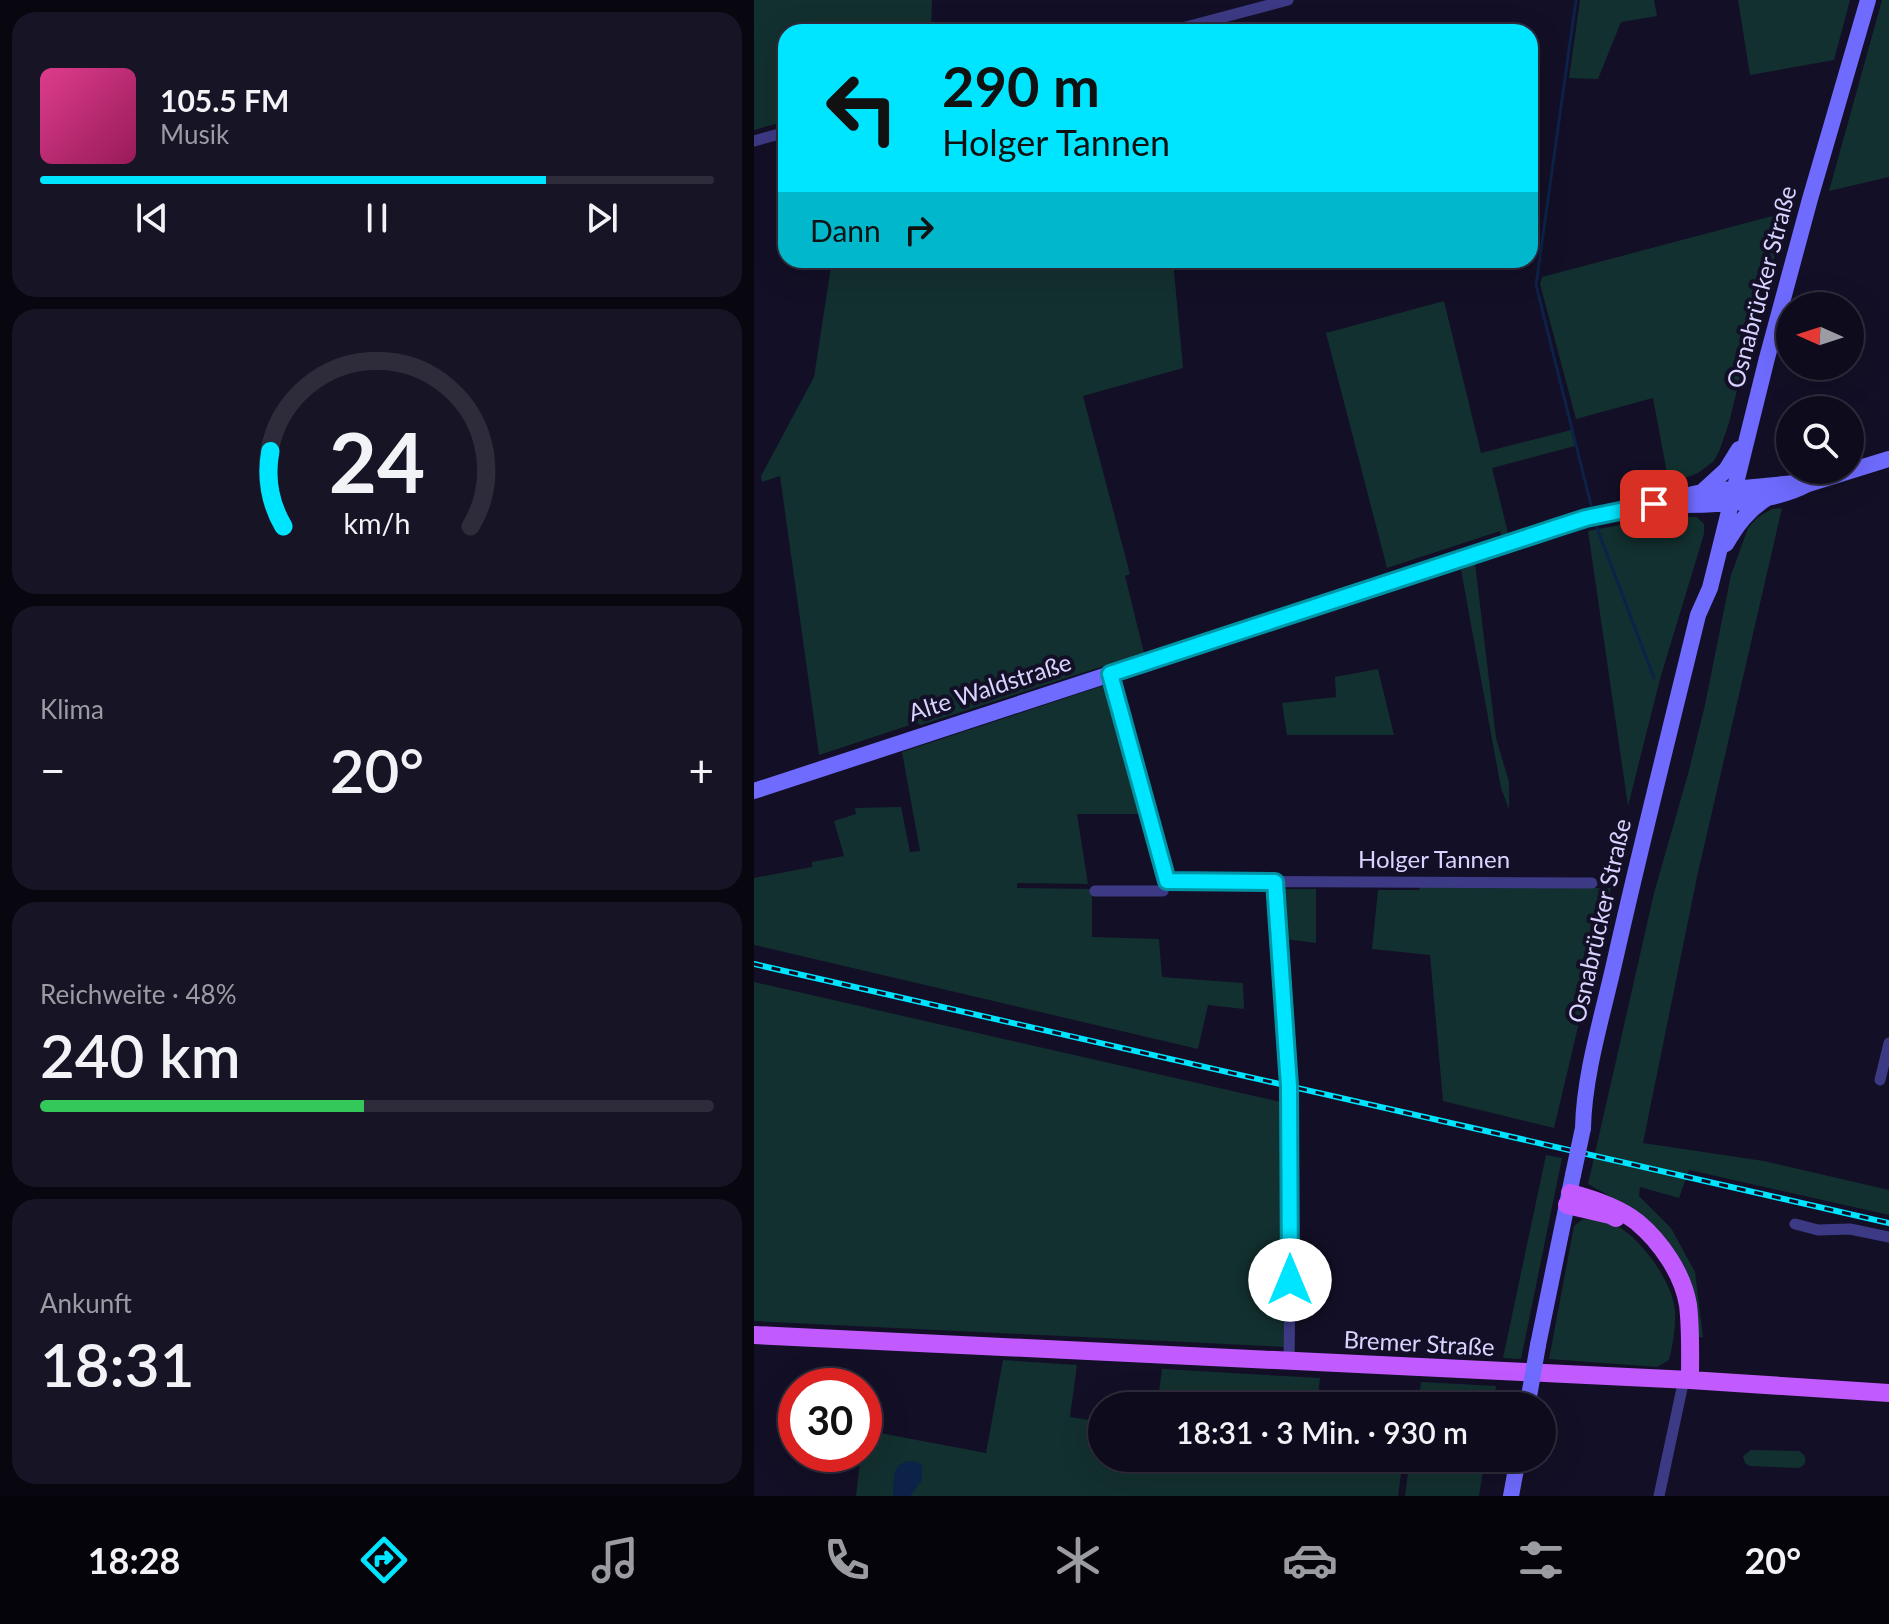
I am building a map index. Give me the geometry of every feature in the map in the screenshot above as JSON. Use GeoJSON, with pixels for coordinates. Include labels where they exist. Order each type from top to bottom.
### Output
{"type":"FeatureCollection","features":[{"type":"Feature","properties":{"kind":"main road","name":"Osnabrücker Straße"},"geometry":{"type":"LineString","coordinates":[[1529,1392],[1583,1128],[1594,1105],[1636,912],[1708,617],[1710,588],[1723,534],[1810,199],[1868,0]]}},
{"type":"Feature","properties":{"kind":"main road"},"geometry":{"type":"LineString","coordinates":[[1723,534],[1715,515],[1700,498],[1726,470],[1748,434]]}},
{"type":"Feature","properties":{"kind":"main road"},"geometry":{"type":"LineString","coordinates":[[1717,559],[1736,527],[1765,492],[1749,477],[1742,459]]}},
{"type":"Feature","properties":{"kind":"main road","name":"Alte Waldstraße"},"geometry":{"type":"LineString","coordinates":[[754,791],[1594,517],[1654,504],[1808,484],[1889,459]]}},
{"type":"Feature","properties":{"kind":"main road"},"geometry":{"type":"LineString","coordinates":[[1570,1191],[1634,1229],[1660,1257],[1682,1304],[1683,1379]]}},
{"type":"Feature","properties":{"kind":"main road","name":"Bremer Straße"},"geometry":{"type":"LineString","coordinates":[[754,1335],[1683,1379],[1889,1393]]}},
{"type":"Feature","properties":{"kind":"main road"},"geometry":{"type":"LineString","coordinates":[[1511,1496],[1515,1472]]}},
{"type":"Feature","properties":{"kind":"street"},"geometry":{"type":"LineString","coordinates":[[1197,24],[1288,0]]}},
{"type":"Feature","properties":{"kind":"street"},"geometry":{"type":"LineString","coordinates":[[754,141],[778,134]]}},
{"type":"Feature","properties":{"kind":"street"},"geometry":{"type":"LineString","coordinates":[[1110,674],[1167,881]]}},
{"type":"Feature","properties":{"kind":"street","name":"Holger Tannen"},"geometry":{"type":"LineString","coordinates":[[1095,891],[1163,891],[1167,881],[1592,883]]}},
{"type":"Feature","properties":{"kind":"street"},"geometry":{"type":"LineString","coordinates":[[1275,882],[1289,1086],[1289,1362]]}},
{"type":"Feature","properties":{"kind":"street"},"geometry":{"type":"LineString","coordinates":[[1880,1080],[1889,1043]]}},
{"type":"Feature","properties":{"kind":"street"},"geometry":{"type":"LineString","coordinates":[[1795,1224],[1818,1230],[1850,1229],[1889,1237]]}},
{"type":"Feature","properties":{"kind":"street"},"geometry":{"type":"LineString","coordinates":[[1659,1496],[1683,1379]]}},
{"type":"Feature","properties":{"kind":"green space"},"geometry":{"type":"Polygon","coordinates":[[[754,0],[932,0],[931,24],[778,24],[778,123],[754,130],[754,0]]]}},
{"type":"Feature","properties":{"kind":"green space"},"geometry":{"type":"Polygon","coordinates":[[[1580,0],[1654,0],[1657,16],[1621,22],[1598,79],[1569,78],[1580,0]]]}},
{"type":"Feature","properties":{"kind":"green space"},"geometry":{"type":"Polygon","coordinates":[[[1738,0],[1850,0],[1834,60],[1750,75],[1738,0]]]}},
{"type":"Feature","properties":{"kind":"green space"},"geometry":{"type":"Polygon","coordinates":[[[1882,0],[1889,0],[1889,177],[1829,191],[1882,0]]]}},
{"type":"Feature","properties":{"kind":"green space"},"geometry":{"type":"Polygon","coordinates":[[[1788,212],[1720,449],[1714,461],[1698,473],[1669,484],[1653,398],[1576,419],[1540,284],[1542,277],[1788,212]]]}},
{"type":"Feature","properties":{"kind":"green space"},"geometry":{"type":"Polygon","coordinates":[[[831,268],[1174,268],[1183,368],[1083,396],[1130,574],[1125,576],[1144,653],[819,755],[780,476],[762,482],[761,476],[814,377],[831,268]]]}},
{"type":"Feature","properties":{"kind":"green space"},"geometry":{"type":"Polygon","coordinates":[[[1444,301],[1481,453],[1571,430],[1575,446],[1492,468],[1508,533],[1501,535],[1500,531],[1387,568],[1326,333],[1444,301]]]}},
{"type":"Feature","properties":{"kind":"green space"},"geometry":{"type":"Polygon","coordinates":[[[1782,508],[1697,877],[1643,1143],[1764,1161],[1889,1190],[1889,1215],[1689,1170],[1679,1198],[1640,1187],[1639,1196],[1671,1228],[1695,1272],[1703,1337],[1697,1338],[1690,1284],[1636,1211],[1588,1184],[1654,893],[1705,705],[1731,575],[1748,528],[1758,517],[1772,509],[1782,508]]]}},
{"type":"Feature","properties":{"kind":"green space"},"geometry":{"type":"Polygon","coordinates":[[[1663,517],[1697,517],[1704,524],[1704,534],[1660,679],[1628,806],[1588,531],[1663,517]]]}},
{"type":"Feature","properties":{"kind":"green space"},"geometry":{"type":"Polygon","coordinates":[[[1475,563],[1496,738],[1509,782],[1509,809],[1501,788],[1461,570],[1475,563]]]}},
{"type":"Feature","properties":{"kind":"green space"},"geometry":{"type":"Polygon","coordinates":[[[1378,669],[1394,735],[1287,735],[1282,703],[1336,697],[1335,677],[1378,669]]]}},
{"type":"Feature","properties":{"kind":"green space"},"geometry":{"type":"Polygon","coordinates":[[[1102,686],[1109,689],[1141,814],[1077,814],[1088,884],[1017,883],[1017,888],[1092,889],[1092,937],[1159,939],[1162,977],[1243,983],[1244,1009],[1208,1005],[1198,1049],[754,945],[754,878],[812,867],[812,862],[844,856],[834,821],[856,814],[855,808],[901,807],[910,852],[920,851],[902,752],[1102,686]]]}},
{"type":"Feature","properties":{"kind":"green space"},"geometry":{"type":"Polygon","coordinates":[[[1420,887],[1611,888],[1554,1128],[1443,1101],[1430,955],[1372,949],[1378,890],[1419,890],[1420,887]]]}},
{"type":"Feature","properties":{"kind":"green space"},"geometry":{"type":"Polygon","coordinates":[[[1281,889],[1316,889],[1316,943],[1285,939],[1281,889]]]}},
{"type":"Feature","properties":{"kind":"green space"},"geometry":{"type":"Polygon","coordinates":[[[754,982],[1285,1103],[1285,1347],[754,1321],[754,982]]]}},
{"type":"Feature","properties":{"kind":"green space"},"geometry":{"type":"Polygon","coordinates":[[[1546,1155],[1562,1158],[1521,1359],[1503,1358],[1546,1155]]]}},
{"type":"Feature","properties":{"kind":"green space"},"geometry":{"type":"Polygon","coordinates":[[[1583,1219],[1608,1222],[1630,1235],[1651,1258],[1667,1285],[1675,1310],[1674,1335],[1669,1360],[1657,1367],[1549,1359],[1574,1226],[1583,1219]]]}},
{"type":"Feature","properties":{"kind":"green space"},"geometry":{"type":"Polygon","coordinates":[[[1003,1360],[1077,1365],[1070,1417],[1088,1420],[1088,1472],[1401,1472],[1398,1496],[856,1496],[859,1472],[882,1472],[882,1433],[986,1453],[1003,1360]]]}},
{"type":"Feature","properties":{"kind":"green space"},"geometry":{"type":"Polygon","coordinates":[[[1162,1369],[1320,1378],[1318,1392],[1159,1392],[1162,1369]]]}},
{"type":"Feature","properties":{"kind":"green space"},"geometry":{"type":"Polygon","coordinates":[[[1421,1382],[1496,1386],[1495,1392],[1420,1392],[1421,1382]]]}},
{"type":"Feature","properties":{"kind":"green space"},"geometry":{"type":"Polygon","coordinates":[[[1751,1450],[1799,1451],[1804,1455],[1805,1462],[1798,1468],[1750,1466],[1743,1456],[1751,1450]]]}},
{"type":"Feature","properties":{"kind":"green space"},"geometry":{"type":"Polygon","coordinates":[[[1408,1472],[1483,1472],[1479,1496],[1405,1496],[1408,1472]]]}},
{"type":"Feature","properties":{"kind":"water"},"geometry":{"type":"Polygon","coordinates":[[[909,1461],[922,1466],[922,1480],[910,1496],[893,1496],[896,1469],[909,1461]]]}},
{"type":"Feature","properties":{"kind":"waterway"},"geometry":{"type":"LineString","coordinates":[[1576,0],[1536,285],[1591,505]]}},
{"type":"Feature","properties":{"kind":"waterway"},"geometry":{"type":"LineString","coordinates":[[1597,528],[1654,678]]}},
{"type":"Feature","properties":{"kind":"railway"},"geometry":{"type":"LineString","coordinates":[[754,964],[1889,1223]]}},
{"type":"Feature","properties":{"kind":"route"},"geometry":{"type":"LineString","coordinates":[[1290,1280],[1289,1086],[1275,882],[1167,881],[1110,674],[1586,518],[1654,504]]}}]}
